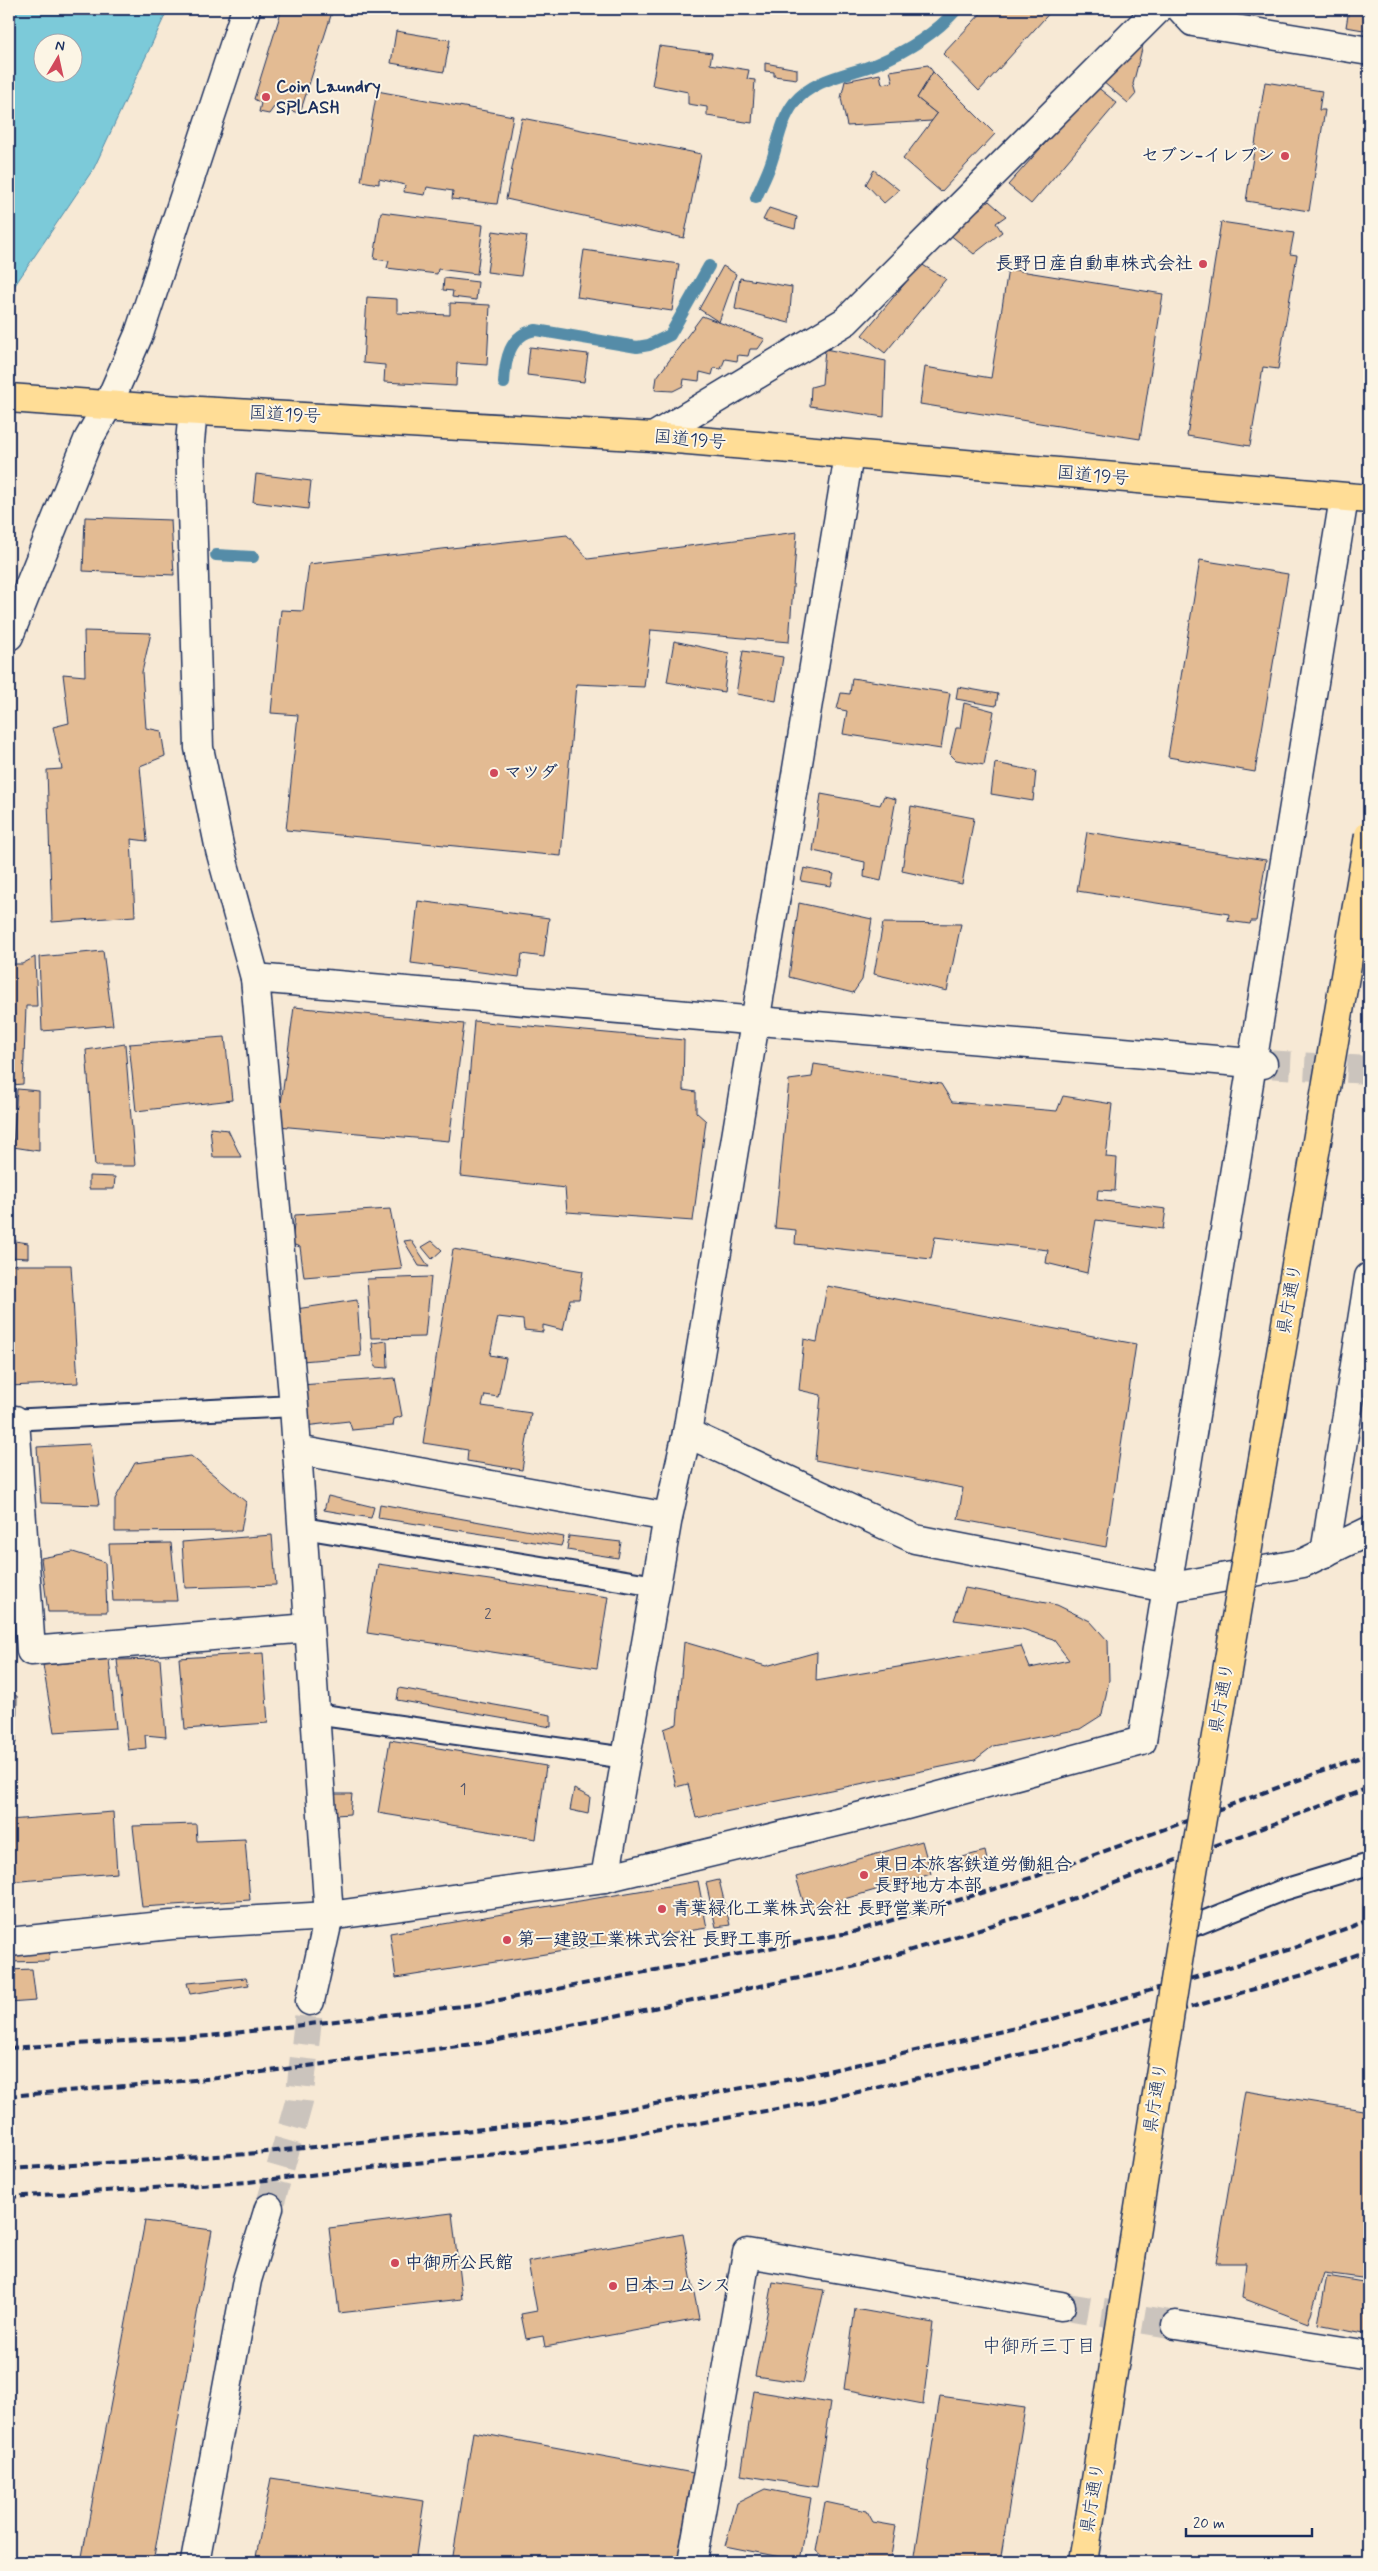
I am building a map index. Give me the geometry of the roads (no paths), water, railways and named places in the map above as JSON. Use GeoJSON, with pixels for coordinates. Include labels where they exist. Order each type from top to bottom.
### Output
{"type":"FeatureCollection","features":[{"type":"Feature","properties":{"kind":"highway","name":"国道19号"},"geometry":{"type":"LineString","coordinates":[[9,398],[653,437],[1357,499]]}},
{"type":"Feature","properties":{"kind":"highway","name":"県庁通り"},"geometry":{"type":"LineString","coordinates":[[1083,2562],[1183,1930],[1369,835]]}},
{"type":"Feature","properties":{"kind":"street"},"geometry":{"type":"LineString","coordinates":[[9,636],[88,440],[108,404],[139,334],[246,9]]}},
{"type":"Feature","properties":{"kind":"street"},"geometry":{"type":"LineString","coordinates":[[653,437],[846,321],[1158,9]]}},
{"type":"Feature","properties":{"kind":"street"},"geometry":{"type":"LineString","coordinates":[[1181,9],[1193,22],[1369,50]]}},
{"type":"Feature","properties":{"kind":"street"},"geometry":{"type":"LineString","coordinates":[[193,410],[190,442],[199,748],[220,850],[255,978],[294,1406],[303,1528],[329,1916],[310,2001]]}},
{"type":"Feature","properties":{"kind":"street"},"geometry":{"type":"LineString","coordinates":[[605,1878],[668,1517],[687,1433],[848,455]]}},
{"type":"Feature","properties":{"kind":"street"},"geometry":{"type":"LineString","coordinates":[[9,1942],[171,1925],[329,1916],[605,1878],[899,1806],[1142,1742],[1257,1064],[1357,499]]}},
{"type":"Feature","properties":{"kind":"street"},"geometry":{"type":"LineString","coordinates":[[255,978],[1257,1064]]}},
{"type":"Feature","properties":{"kind":"street"},"geometry":{"type":"LineString","coordinates":[[1325,1552],[1369,1277]]}},
{"type":"Feature","properties":{"kind":"street"},"geometry":{"type":"LineString","coordinates":[[12,1420],[31,1651],[309,1628]]}},
{"type":"Feature","properties":{"kind":"street"},"geometry":{"type":"LineString","coordinates":[[687,1433],[915,1539],[1167,1588],[1303,1562],[1369,1531]]}},
{"type":"Feature","properties":{"kind":"street"},"geometry":{"type":"LineString","coordinates":[[297,1450],[668,1517]]}},
{"type":"Feature","properties":{"kind":"street"},"geometry":{"type":"LineString","coordinates":[[195,2562],[247,2280],[270,2208]]}},
{"type":"Feature","properties":{"kind":"street"},"geometry":{"type":"LineString","coordinates":[[692,2562],[747,2253],[1061,2306]]}},
{"type":"Feature","properties":{"kind":"street"},"geometry":{"type":"LineString","coordinates":[[1176,2325],[1369,2355]]}},
{"type":"Feature","properties":{"kind":"lane"},"geometry":{"type":"LineString","coordinates":[[12,1420],[294,1406]]}},
{"type":"Feature","properties":{"kind":"lane"},"geometry":{"type":"LineString","coordinates":[[303,1528],[656,1586]]}},
{"type":"Feature","properties":{"kind":"lane"},"geometry":{"type":"LineString","coordinates":[[315,1714],[626,1758]]}},
{"type":"Feature","properties":{"kind":"lane"},"geometry":{"type":"LineString","coordinates":[[1183,1930],[1280,1891],[1369,1864]]}},
{"type":"Feature","properties":{"kind":"water"},"geometry":{"type":"Polygon","coordinates":[[[12,9],[168,9],[94,168],[9,294],[9,16],[12,9]]]}},
{"type":"Feature","properties":{"kind":"waterway"},"geometry":{"type":"LineString","coordinates":[[756,198],[786,117],[794,103],[802,95],[811,88],[832,78],[876,64],[898,54],[930,34],[957,9]]}},
{"type":"Feature","properties":{"kind":"waterway"},"geometry":{"type":"LineString","coordinates":[[504,383],[507,358],[514,343],[520,337],[536,330],[637,347],[649,345],[670,335],[709,266]]}},
{"type":"Feature","properties":{"kind":"waterway"},"geometry":{"type":"LineString","coordinates":[[216,555],[253,557]]}},
{"type":"Feature","properties":{"kind":"tunnel"},"geometry":{"type":"LineString","coordinates":[[1263,1064],[1369,1070]]}},
{"type":"Feature","properties":{"kind":"tunnel"},"geometry":{"type":"LineString","coordinates":[[269,2208],[299,2102],[310,2001]]}},
{"type":"Feature","properties":{"kind":"tunnel"},"geometry":{"type":"LineString","coordinates":[[1061,2306],[1176,2325]]}},
{"type":"Feature","properties":{"kind":"railway"},"geometry":{"type":"LineString","coordinates":[[9,2048],[209,2036],[479,2004],[853,1932],[1037,1876],[1369,1754]]}},
{"type":"Feature","properties":{"kind":"railway"},"geometry":{"type":"LineString","coordinates":[[9,2096],[217,2078],[489,2042],[862,1965],[1048,1908],[1369,1788]]}},
{"type":"Feature","properties":{"kind":"railway"},"geometry":{"type":"LineString","coordinates":[[9,2169],[247,2154],[568,2120],[802,2077],[1046,2021],[1291,1949],[1369,1920]]}},
{"type":"Feature","properties":{"kind":"railway"},"geometry":{"type":"LineString","coordinates":[[9,2197],[248,2182],[576,2145],[810,2103],[1049,2048],[1303,1975],[1369,1950]]}},
{"type":"Feature","properties":{"kind":"place","name":"Coin Laundry SPLASH"},"geometry":{"type":"Point","coordinates":[266,97]}},
{"type":"Feature","properties":{"kind":"place","name":"セブン-イレブン"},"geometry":{"type":"Point","coordinates":[1285,156]}},
{"type":"Feature","properties":{"kind":"place","name":"長野日産自動車株式会社"},"geometry":{"type":"Point","coordinates":[1203,264]}},
{"type":"Feature","properties":{"kind":"place","name":"マツダ"},"geometry":{"type":"Point","coordinates":[494,773]}},
{"type":"Feature","properties":{"kind":"place","name":"東日本旅客鉄道労働組合 長野地方本部"},"geometry":{"type":"Point","coordinates":[864,1875]}},
{"type":"Feature","properties":{"kind":"place","name":"青葉緑化工業株式会社 長野営業所"},"geometry":{"type":"Point","coordinates":[662,1909]}},
{"type":"Feature","properties":{"kind":"place","name":"第一建設工業株式会社 長野工事所"},"geometry":{"type":"Point","coordinates":[507,1940]}},
{"type":"Feature","properties":{"kind":"place","name":"中御所公民館"},"geometry":{"type":"Point","coordinates":[395,2263]}},
{"type":"Feature","properties":{"kind":"place","name":"日本コムシス"},"geometry":{"type":"Point","coordinates":[613,2286]}},
{"type":"Feature","properties":{"kind":"district","name":"中御所三丁目"},"geometry":{"type":"Point","coordinates":[1039,2346]}}]}
